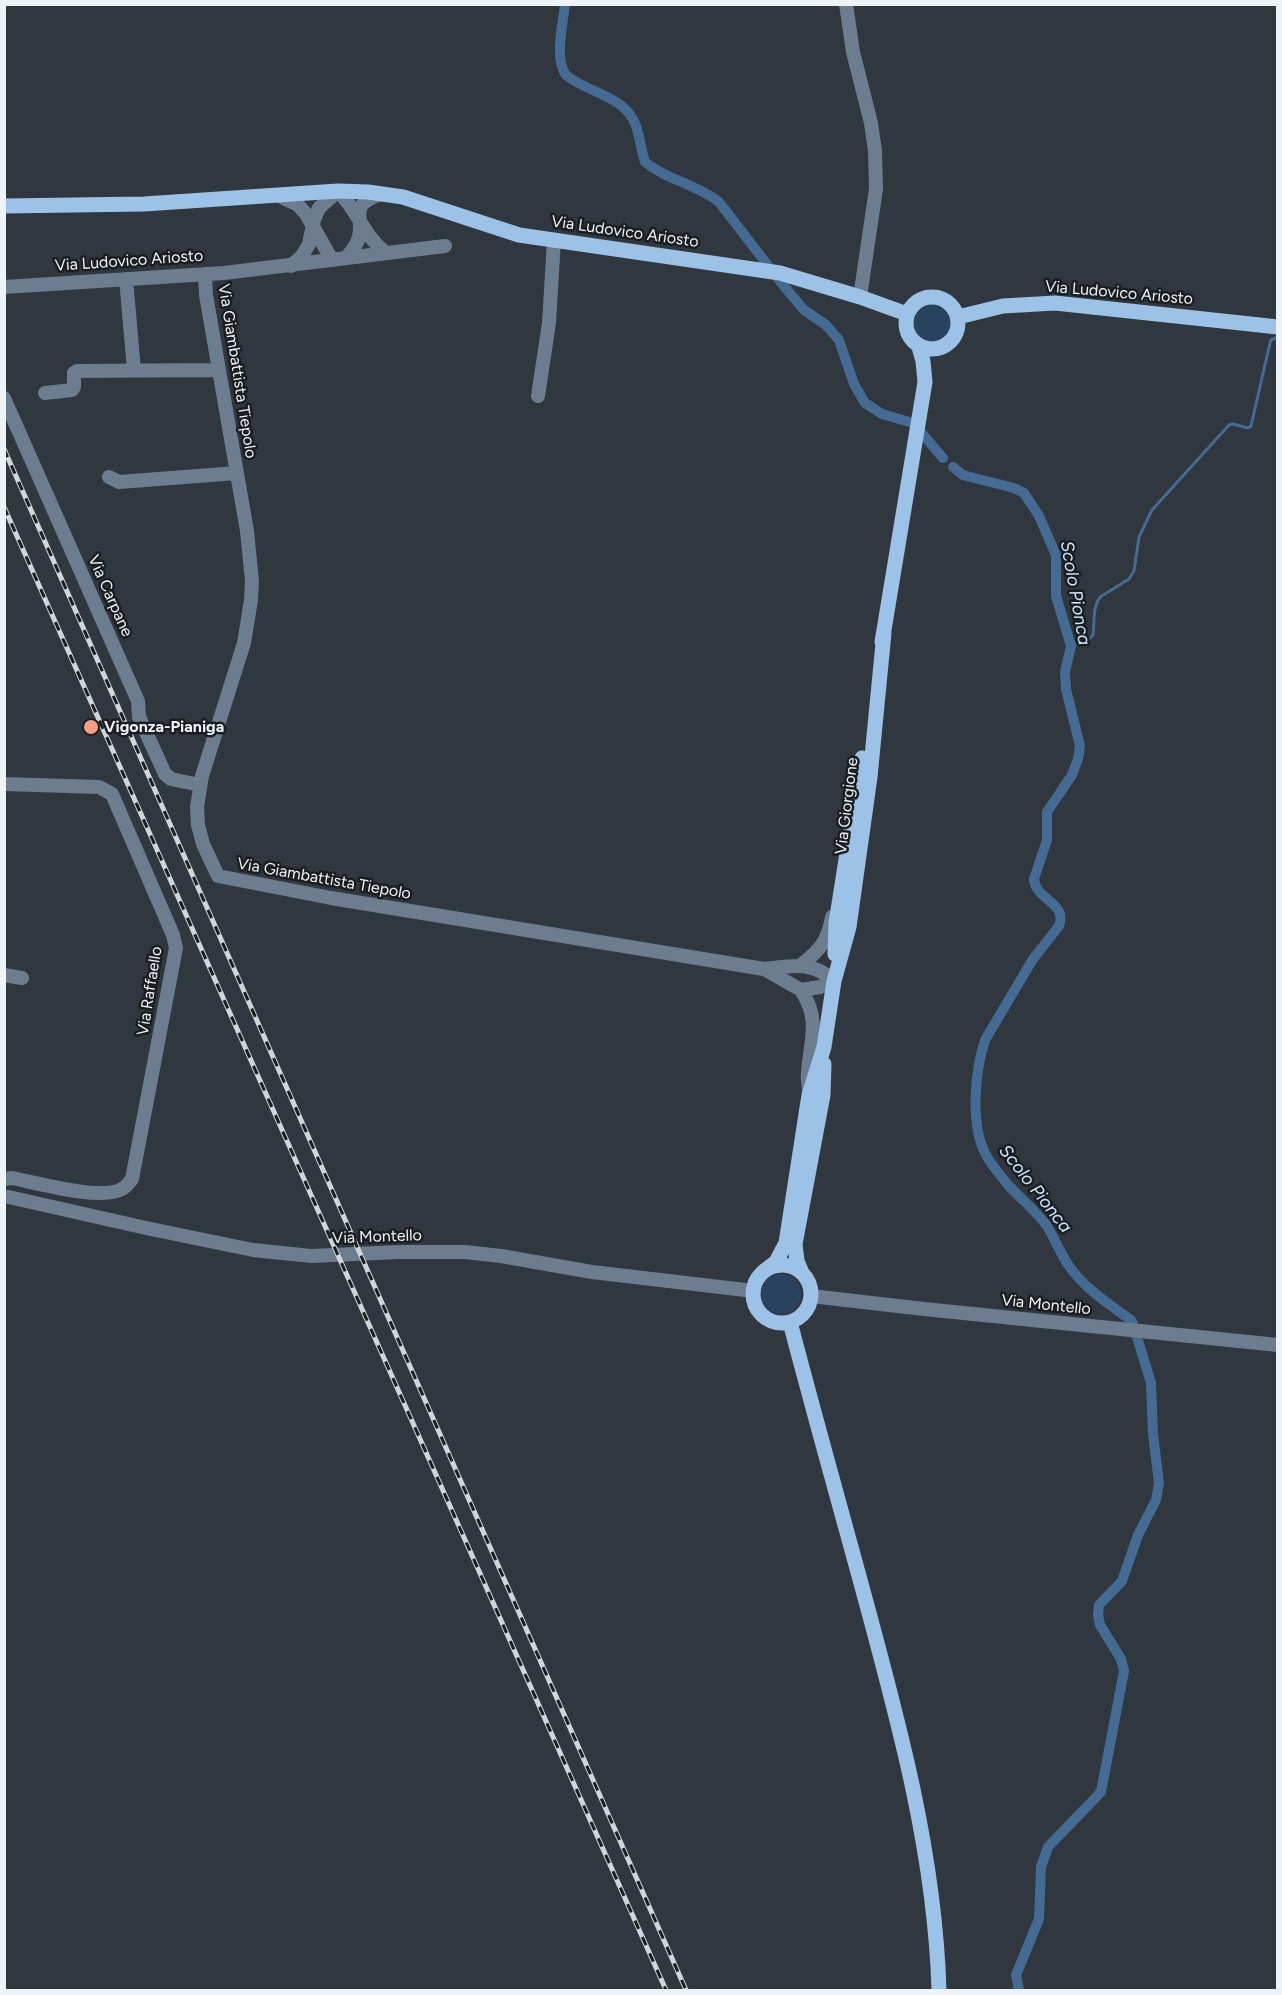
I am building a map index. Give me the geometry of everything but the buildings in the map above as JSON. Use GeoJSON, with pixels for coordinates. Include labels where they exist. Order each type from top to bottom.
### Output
{"type":"FeatureCollection","features":[{"type":"Feature","properties":{"kind":"main road","name":"Via Ludovico Ariosto"},"geometry":{"type":"LineString","coordinates":[[4,206],[144,204],[338,191],[380,194],[403,197],[519,235],[753,267],[780,273],[907,314]]}},
{"type":"Feature","properties":{"kind":"main road"},"geometry":{"type":"LineString","coordinates":[[933,297],[949,303],[958,317],[956,334],[944,347],[936,350],[919,347],[907,333],[905,324],[907,314],[917,301],[925,298],[933,297]]}},
{"type":"Feature","properties":{"kind":"main road","name":"Via Ludovico Ariosto"},"geometry":{"type":"LineString","coordinates":[[958,317],[1003,306],[1055,303],[1278,327]]}},
{"type":"Feature","properties":{"kind":"main road","name":"Via Giorgione"},"geometry":{"type":"LineString","coordinates":[[802,1273],[797,1262],[795,1244],[823,1095],[824,1047],[834,981],[836,923],[870,702],[884,633],[925,382],[919,347]]}},
{"type":"Feature","properties":{"kind":"main road","name":"Via Giorgione"},"geometry":{"type":"LineString","coordinates":[[925,382],[944,347]]}},
{"type":"Feature","properties":{"kind":"main road","name":"Via Giorgione"},"geometry":{"type":"LineString","coordinates":[[834,981],[849,927],[855,889],[870,777],[884,633]]}},
{"type":"Feature","properties":{"kind":"main road","name":"Via Giorgione"},"geometry":{"type":"LineString","coordinates":[[767,1269],[776,1262],[786,1243],[809,1095],[824,1047]]}},
{"type":"Feature","properties":{"kind":"main road"},"geometry":{"type":"LineString","coordinates":[[782,1265],[793,1267],[802,1273],[810,1286],[811,1296],[804,1312],[789,1322],[777,1322],[761,1314],[755,1303],[754,1291],[756,1281],[767,1269],[782,1265]]}},
{"type":"Feature","properties":{"kind":"main road"},"geometry":{"type":"LineString","coordinates":[[789,1322],[883,1662],[907,1759],[928,1870],[939,1990]]}},
{"type":"Feature","properties":{"kind":"street"},"geometry":{"type":"LineString","coordinates":[[846,4],[853,52],[871,123],[875,151],[876,189],[860,297]]}},
{"type":"Feature","properties":{"kind":"street"},"geometry":{"type":"LineString","coordinates":[[291,266],[302,256],[309,244],[319,208],[338,191],[348,201],[363,230],[386,253]]}},
{"type":"Feature","properties":{"kind":"street"},"geometry":{"type":"LineString","coordinates":[[346,258],[360,236],[358,211],[361,205],[380,194]]}},
{"type":"Feature","properties":{"kind":"street"},"geometry":{"type":"LineString","coordinates":[[279,196],[298,205],[306,214],[332,260]]}},
{"type":"Feature","properties":{"kind":"street"},"geometry":{"type":"LineString","coordinates":[[538,396],[549,323],[554,240]]}},
{"type":"Feature","properties":{"kind":"street","name":"Via Ludovico Ariosto"},"geometry":{"type":"LineString","coordinates":[[4,287],[205,274],[291,266],[445,246]]}},
{"type":"Feature","properties":{"kind":"street","name":"Via Giambattista Tiepolo"},"geometry":{"type":"LineString","coordinates":[[205,274],[206,295],[251,559],[251,600],[244,643],[200,785],[196,807],[202,844],[218,876],[331,898],[764,969],[801,965],[815,968],[834,981]]}},
{"type":"Feature","properties":{"kind":"street"},"geometry":{"type":"LineString","coordinates":[[126,279],[134,370]]}},
{"type":"Feature","properties":{"kind":"street"},"geometry":{"type":"LineString","coordinates":[[45,393],[72,390],[73,375],[76,371],[219,369]]}},
{"type":"Feature","properties":{"kind":"street","name":"Via Carpane"},"geometry":{"type":"LineString","coordinates":[[4,398],[138,700],[139,717],[165,774],[171,779],[200,785]]}},
{"type":"Feature","properties":{"kind":"street","name":"Via Giambattista Tiepolo"},"geometry":{"type":"LineString","coordinates":[[109,477],[119,482],[237,473]]}},
{"type":"Feature","properties":{"kind":"street","name":"Via Giorgione"},"geometry":{"type":"LineString","coordinates":[[801,965],[815,954],[826,940],[831,923],[851,796],[862,762]]}},
{"type":"Feature","properties":{"kind":"street","name":"Via Raffaello"},"geometry":{"type":"LineString","coordinates":[[4,784],[99,788],[112,794],[173,935],[176,948],[132,1179],[124,1189],[105,1194],[12,1178],[4,1179]]}},
{"type":"Feature","properties":{"kind":"street","name":"Via Giambattista Tiepolo"},"geometry":{"type":"LineString","coordinates":[[764,969],[801,990]]}},
{"type":"Feature","properties":{"kind":"street"},"geometry":{"type":"LineString","coordinates":[[4,975],[22,978]]}},
{"type":"Feature","properties":{"kind":"street"},"geometry":{"type":"LineString","coordinates":[[809,1095],[808,1073],[814,1032],[808,1000],[801,990],[820,987],[834,981]]}},
{"type":"Feature","properties":{"kind":"street","name":"Via Montello"},"geometry":{"type":"LineString","coordinates":[[4,1196],[214,1243],[291,1255],[341,1256],[398,1252],[465,1252],[592,1272],[754,1291]]}},
{"type":"Feature","properties":{"kind":"street","name":"Via Montello"},"geometry":{"type":"LineString","coordinates":[[811,1296],[1278,1345]]}},
{"type":"Feature","properties":{"kind":"shaded area"},"geometry":{"type":"Polygon","coordinates":[[[932,303],[947,309],[953,324],[947,339],[932,345],[917,339],[911,324],[917,309],[932,303]]]}},
{"type":"Feature","properties":{"kind":"shaded area"},"geometry":{"type":"Polygon","coordinates":[[[781,1274],[789,1275],[795,1280],[800,1286],[800,1302],[795,1308],[789,1313],[781,1314],[773,1313],[767,1308],[762,1302],[761,1294],[762,1286],[767,1280],[773,1275],[781,1274]]]}},
{"type":"Feature","properties":{"kind":"waterway","name":"Scolo Pionca"},"geometry":{"type":"LineString","coordinates":[[565,4],[560,60],[566,75],[624,108],[636,126],[645,162],[719,202],[804,310],[826,325],[839,340],[854,384],[865,403],[882,414],[913,423],[943,458]]}},
{"type":"Feature","properties":{"kind":"waterway"},"geometry":{"type":"LineString","coordinates":[[1071,646],[1085,643],[1093,635],[1097,601],[1129,579],[1134,571],[1139,537],[1152,510],[1229,425],[1248,428],[1251,426],[1270,343],[1278,337]]}},
{"type":"Feature","properties":{"kind":"waterway","name":"Scolo Pionca"},"geometry":{"type":"LineString","coordinates":[[953,467],[963,475],[1014,488],[1024,493],[1039,516],[1056,555],[1056,596],[1071,646],[1065,672],[1066,689],[1080,746],[1072,775],[1047,812],[1047,840],[1034,879],[1040,892],[1059,911],[1061,918],[1059,926],[1033,959],[985,1040],[977,1081],[977,1127],[980,1141],[990,1161],[1009,1186],[1047,1226],[1075,1274],[1098,1296],[1131,1320],[1151,1383],[1153,1434],[1159,1483],[1156,1500],[1138,1535],[1122,1581],[1099,1605],[1100,1625],[1121,1659],[1124,1671],[1101,1792],[1048,1847],[1041,1867],[1039,1919],[1016,1975],[1019,1990]]}},
{"type":"Feature","properties":{"kind":"railway"},"geometry":{"type":"LineString","coordinates":[[4,449],[686,1990]]}},
{"type":"Feature","properties":{"kind":"railway"},"geometry":{"type":"LineString","coordinates":[[4,507],[666,1990]]}},
{"type":"Feature","properties":{"kind":"place","name":"Vigonza-Pianiga"},"geometry":{"type":"Point","coordinates":[91,727]}}]}
